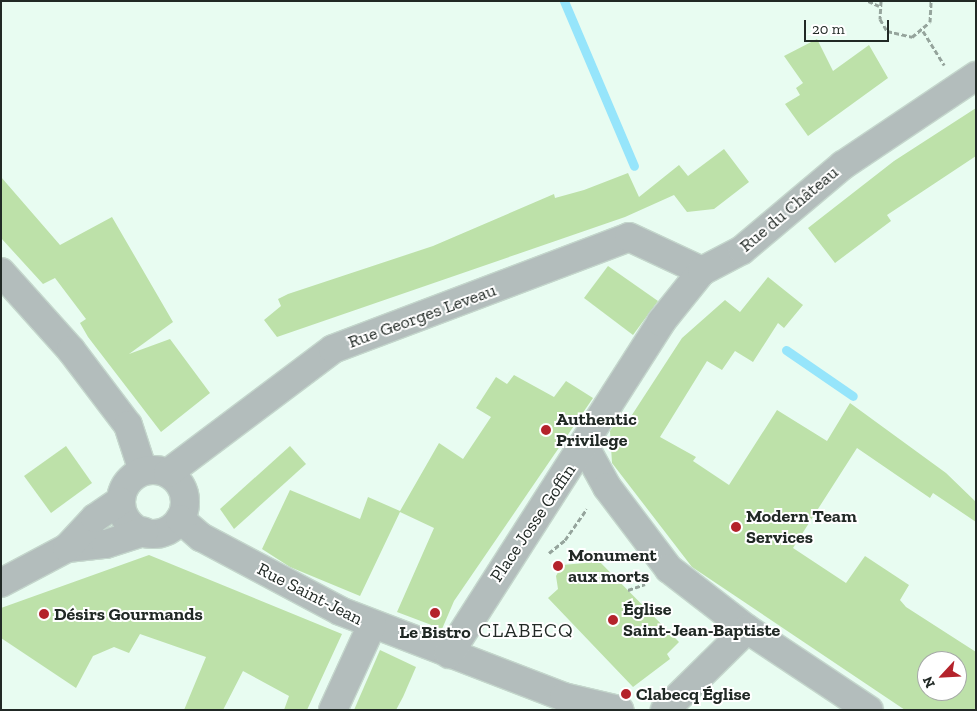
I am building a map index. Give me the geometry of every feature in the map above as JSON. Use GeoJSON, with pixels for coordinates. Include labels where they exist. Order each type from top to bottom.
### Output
{"type":"FeatureCollection","features":[{"type":"Feature","properties":{"kind":"street","name":"Rue du Château"},"geometry":{"type":"LineString","coordinates":[[585,447],[661,322],[702,271],[742,250],[843,165],[967,81]]}},
{"type":"Feature","properties":{"kind":"street","name":"Rue Georges Leveau"},"geometry":{"type":"LineString","coordinates":[[155,472],[332,349],[629,237],[702,271]]}},
{"type":"Feature","properties":{"kind":"street"},"geometry":{"type":"LineString","coordinates":[[1,272],[71,350],[128,425],[155,472],[185,497],[180,519],[166,531],[144,532],[106,544],[67,548]]}},
{"type":"Feature","properties":{"kind":"street","name":"Place Josse Goffin"},"geometry":{"type":"LineString","coordinates":[[449,654],[511,552],[585,447],[607,487],[669,569],[747,629],[869,710]]}},
{"type":"Feature","properties":{"kind":"street"},"geometry":{"type":"LineString","coordinates":[[144,532],[124,516],[120,501],[125,485],[155,472]]}},
{"type":"Feature","properties":{"kind":"street"},"geometry":{"type":"LineString","coordinates":[[1,583],[67,548],[95,518],[120,501]]}},
{"type":"Feature","properties":{"kind":"street","name":"Rue Saint-Jean"},"geometry":{"type":"LineString","coordinates":[[180,519],[201,537],[372,625],[449,654]]}},
{"type":"Feature","properties":{"kind":"street"},"geometry":{"type":"LineString","coordinates":[[333,710],[372,625]]}},
{"type":"Feature","properties":{"kind":"street"},"geometry":{"type":"LineString","coordinates":[[665,710],[747,629]]}},
{"type":"Feature","properties":{"kind":"street"},"geometry":{"type":"LineString","coordinates":[[449,654],[564,697],[619,710]]}},
{"type":"Feature","properties":{"kind":"path"},"geometry":{"type":"LineString","coordinates":[[868,1],[879,6]]}},
{"type":"Feature","properties":{"kind":"path"},"geometry":{"type":"LineString","coordinates":[[881,1],[879,6],[887,30],[912,37],[923,31],[930,22],[931,1]]}},
{"type":"Feature","properties":{"kind":"path"},"geometry":{"type":"LineString","coordinates":[[923,31],[967,81]]}},
{"type":"Feature","properties":{"kind":"path"},"geometry":{"type":"LineString","coordinates":[[543,558],[565,540],[607,487]]}},
{"type":"Feature","properties":{"kind":"building"},"geometry":{"type":"Polygon","coordinates":[[[817,39],[833,71],[869,45],[888,78],[808,136],[785,104],[800,95],[796,88],[803,83],[784,56],[817,39]]]}},
{"type":"Feature","properties":{"kind":"building"},"geometry":{"type":"Polygon","coordinates":[[[976,108],[976,156],[887,215],[891,221],[835,263],[808,228],[894,161],[976,108]]]}},
{"type":"Feature","properties":{"kind":"building"},"geometry":{"type":"Polygon","coordinates":[[[724,149],[749,182],[714,209],[687,212],[674,195],[625,217],[277,337],[264,320],[281,306],[278,299],[288,294],[433,246],[554,194],[555,198],[584,190],[628,173],[639,197],[679,165],[688,176],[724,149]]]}},
{"type":"Feature","properties":{"kind":"building"},"geometry":{"type":"Polygon","coordinates":[[[1,177],[60,245],[112,217],[173,322],[129,354],[170,339],[210,393],[161,432],[88,337],[80,323],[86,319],[55,278],[43,284],[1,238],[1,177]]]}},
{"type":"Feature","properties":{"kind":"building"},"geometry":{"type":"Polygon","coordinates":[[[608,266],[658,301],[633,335],[584,298],[608,266]]]}},
{"type":"Feature","properties":{"kind":"building"},"geometry":{"type":"Polygon","coordinates":[[[768,277],[803,305],[784,328],[778,323],[753,362],[735,351],[722,370],[707,361],[660,437],[696,457],[693,461],[729,485],[777,410],[827,441],[850,403],[946,473],[976,502],[976,522],[933,493],[930,498],[857,448],[793,548],[846,583],[865,556],[909,585],[900,600],[906,607],[976,652],[976,710],[905,710],[692,567],[612,463],[610,431],[620,416],[628,421],[682,338],[725,300],[740,312],[768,277]]]}},
{"type":"Feature","properties":{"kind":"building"},"geometry":{"type":"Polygon","coordinates":[[[514,375],[554,397],[566,381],[593,398],[454,601],[442,629],[397,612],[434,528],[400,512],[360,596],[290,567],[262,549],[290,490],[360,519],[368,497],[400,511],[439,443],[463,459],[491,417],[476,408],[496,377],[507,384],[514,375]]]}},
{"type":"Feature","properties":{"kind":"building"},"geometry":{"type":"Polygon","coordinates":[[[66,446],[92,483],[51,513],[24,476],[66,446]]]}},
{"type":"Feature","properties":{"kind":"building"},"geometry":{"type":"Polygon","coordinates":[[[290,446],[306,464],[234,529],[220,509],[290,446]]]}},
{"type":"Feature","properties":{"kind":"building"},"geometry":{"type":"Polygon","coordinates":[[[149,555],[342,634],[307,710],[284,710],[289,696],[243,671],[223,710],[184,710],[206,657],[140,634],[129,653],[114,647],[93,656],[76,688],[1,638],[1,608],[149,555]]]}},
{"type":"Feature","properties":{"kind":"building","name":"Église Saint-Jean-Baptiste"},"geometry":{"type":"Polygon","coordinates":[[[593,555],[679,642],[667,654],[670,659],[633,687],[548,598],[558,589],[556,576],[562,565],[585,563],[593,555]]]}},
{"type":"Feature","properties":{"kind":"building"},"geometry":{"type":"Polygon","coordinates":[[[380,650],[416,667],[403,697],[396,710],[354,710],[380,650]]]}},
{"type":"Feature","properties":{"kind":"waterway"},"geometry":{"type":"LineString","coordinates":[[564,1],[634,166]]}},
{"type":"Feature","properties":{"kind":"waterway"},"geometry":{"type":"LineString","coordinates":[[786,350],[853,396]]}},
{"type":"Feature","properties":{"kind":"place","name":"Authentic Privilege"},"geometry":{"type":"Point","coordinates":[546,430]}},
{"type":"Feature","properties":{"kind":"place","name":"Modern Team Services"},"geometry":{"type":"Point","coordinates":[736,527]}},
{"type":"Feature","properties":{"kind":"place","name":"Monument aux morts"},"geometry":{"type":"Point","coordinates":[558,566]}},
{"type":"Feature","properties":{"kind":"place","name":"Le Bistro"},"geometry":{"type":"Point","coordinates":[435,613]}},
{"type":"Feature","properties":{"kind":"place","name":"Désirs Gourmands"},"geometry":{"type":"Point","coordinates":[44,614]}},
{"type":"Feature","properties":{"kind":"place","name":"Église Saint-Jean-Baptiste"},"geometry":{"type":"Point","coordinates":[613,620]}},
{"type":"Feature","properties":{"kind":"place","name":"Clabecq Église"},"geometry":{"type":"Point","coordinates":[626,694]}},
{"type":"Feature","properties":{"kind":"district","name":"CLABECQ"},"geometry":{"type":"Point","coordinates":[526,630]}}]}
